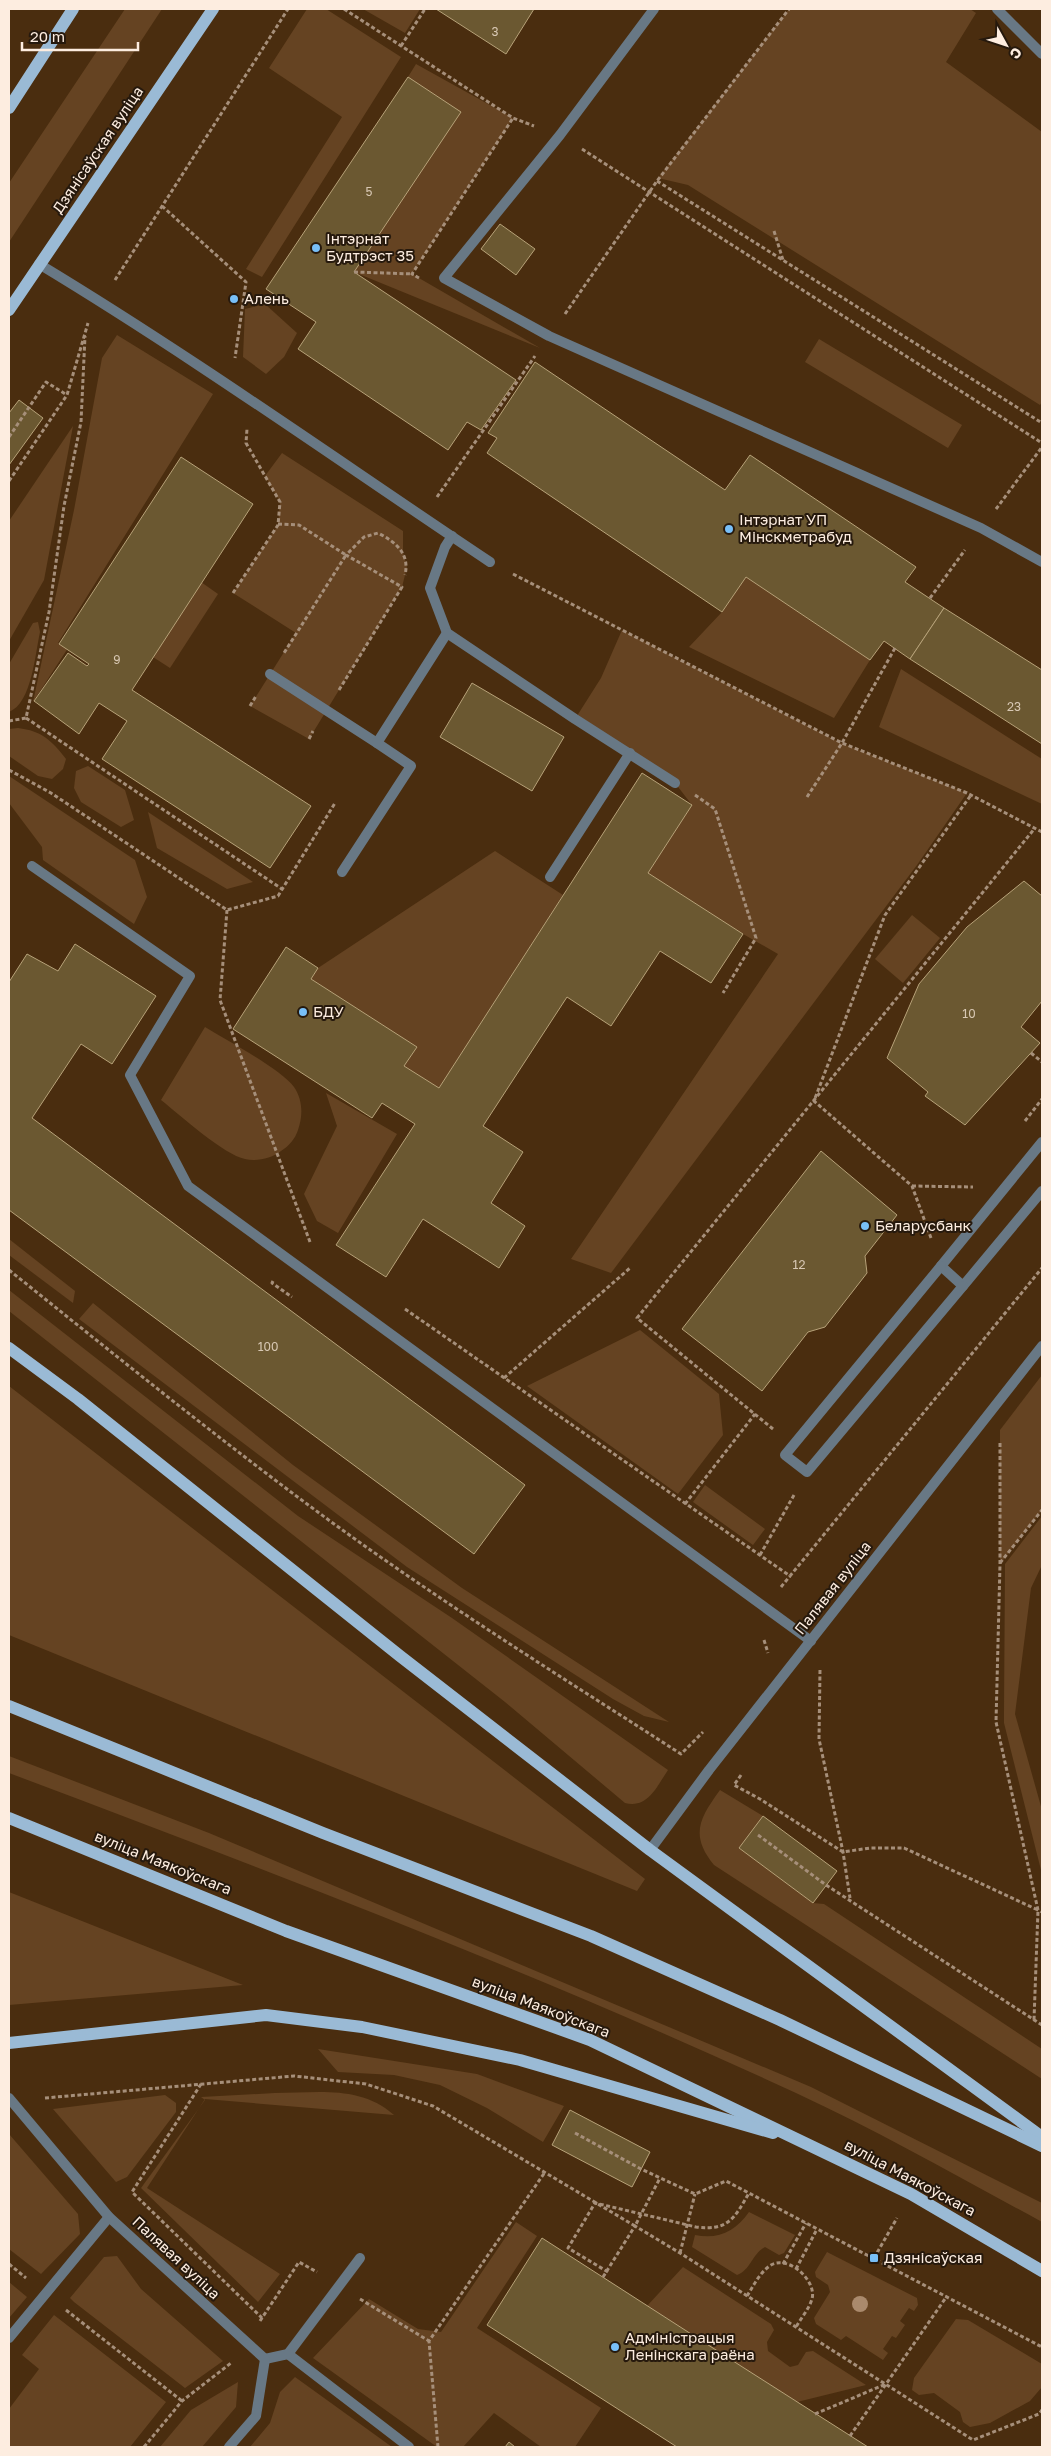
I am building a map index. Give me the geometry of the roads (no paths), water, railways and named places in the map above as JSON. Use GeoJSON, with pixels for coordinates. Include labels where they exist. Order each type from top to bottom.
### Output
{"type":"FeatureCollection","features":[{"type":"Feature","properties":{"kind":"main road"},"geometry":{"type":"LineString","coordinates":[[9,108],[73,9]]}},
{"type":"Feature","properties":{"kind":"main road","name":"Дзянісаўская вуліца"},"geometry":{"type":"LineString","coordinates":[[9,310],[214,9]]}},
{"type":"Feature","properties":{"kind":"main road"},"geometry":{"type":"LineString","coordinates":[[9,1348],[78,1399],[400,1656],[650,1850],[1042,2137]]}},
{"type":"Feature","properties":{"kind":"main road"},"geometry":{"type":"LineString","coordinates":[[9,1706],[323,1833],[591,1936],[780,2020],[1042,2146]]}},
{"type":"Feature","properties":{"kind":"main road","name":"вуліца Маякоўскага"},"geometry":{"type":"LineString","coordinates":[[9,1818],[286,1931],[590,2040],[811,2144],[911,2194],[1042,2271]]}},
{"type":"Feature","properties":{"kind":"main road"},"geometry":{"type":"LineString","coordinates":[[9,2043],[266,2015],[362,2027],[520,2060],[811,2144]]}},
{"type":"Feature","properties":{"kind":"street"},"geometry":{"type":"LineString","coordinates":[[654,9],[560,135],[444,278],[550,336],[981,528],[1042,562]]}},
{"type":"Feature","properties":{"kind":"street"},"geometry":{"type":"LineString","coordinates":[[997,9],[1042,54]]}},
{"type":"Feature","properties":{"kind":"street"},"geometry":{"type":"LineString","coordinates":[[39,264],[100,301],[229,386],[490,562]]}},
{"type":"Feature","properties":{"kind":"street"},"geometry":{"type":"LineString","coordinates":[[452,536],[445,547],[430,588],[447,633],[575,720],[675,783]]}},
{"type":"Feature","properties":{"kind":"street"},"geometry":{"type":"LineString","coordinates":[[377,743],[447,633]]}},
{"type":"Feature","properties":{"kind":"street"},"geometry":{"type":"LineString","coordinates":[[270,674],[411,766],[342,872]]}},
{"type":"Feature","properties":{"kind":"street"},"geometry":{"type":"LineString","coordinates":[[550,877],[630,753]]}},
{"type":"Feature","properties":{"kind":"street"},"geometry":{"type":"LineString","coordinates":[[32,866],[190,976],[130,1075],[188,1186],[811,1641]]}},
{"type":"Feature","properties":{"kind":"street"},"geometry":{"type":"LineString","coordinates":[[1042,1142],[785,1455],[807,1472],[1042,1190]]}},
{"type":"Feature","properties":{"kind":"street"},"geometry":{"type":"LineString","coordinates":[[941,1266],[963,1286]]}},
{"type":"Feature","properties":{"kind":"street","name":"Палявая вуліца"},"geometry":{"type":"LineString","coordinates":[[650,1850],[709,1770],[1042,1346]]}},
{"type":"Feature","properties":{"kind":"street","name":"Палявая вуліца"},"geometry":{"type":"LineString","coordinates":[[9,2098],[109,2217],[265,2359]]}},
{"type":"Feature","properties":{"kind":"street"},"geometry":{"type":"LineString","coordinates":[[9,2338],[109,2217]]}},
{"type":"Feature","properties":{"kind":"street"},"geometry":{"type":"LineString","coordinates":[[229,2447],[256,2416],[265,2359],[288,2354],[360,2258]]}},
{"type":"Feature","properties":{"kind":"street"},"geometry":{"type":"LineString","coordinates":[[288,2354],[409,2447]]}},
{"type":"Feature","properties":{"kind":"place","name":"Інтэрнат Будтрэст 35"},"geometry":{"type":"Point","coordinates":[316,248]}},
{"type":"Feature","properties":{"kind":"place","name":"Алень"},"geometry":{"type":"Point","coordinates":[234,299]}},
{"type":"Feature","properties":{"kind":"place","name":"Інтэрнат УП Мінскметрабуд"},"geometry":{"type":"Point","coordinates":[729,529]}},
{"type":"Feature","properties":{"kind":"place","name":"БДУ"},"geometry":{"type":"Point","coordinates":[303,1012]}},
{"type":"Feature","properties":{"kind":"place","name":"Беларусбанк"},"geometry":{"type":"Point","coordinates":[865,1226]}},
{"type":"Feature","properties":{"kind":"place","name":"Дзянісаўская"},"geometry":{"type":"Point","coordinates":[874,2258]}},
{"type":"Feature","properties":{"kind":"place","name":"Адміністрацыя Ленінскага раёна"},"geometry":{"type":"Point","coordinates":[615,2347]}}]}
